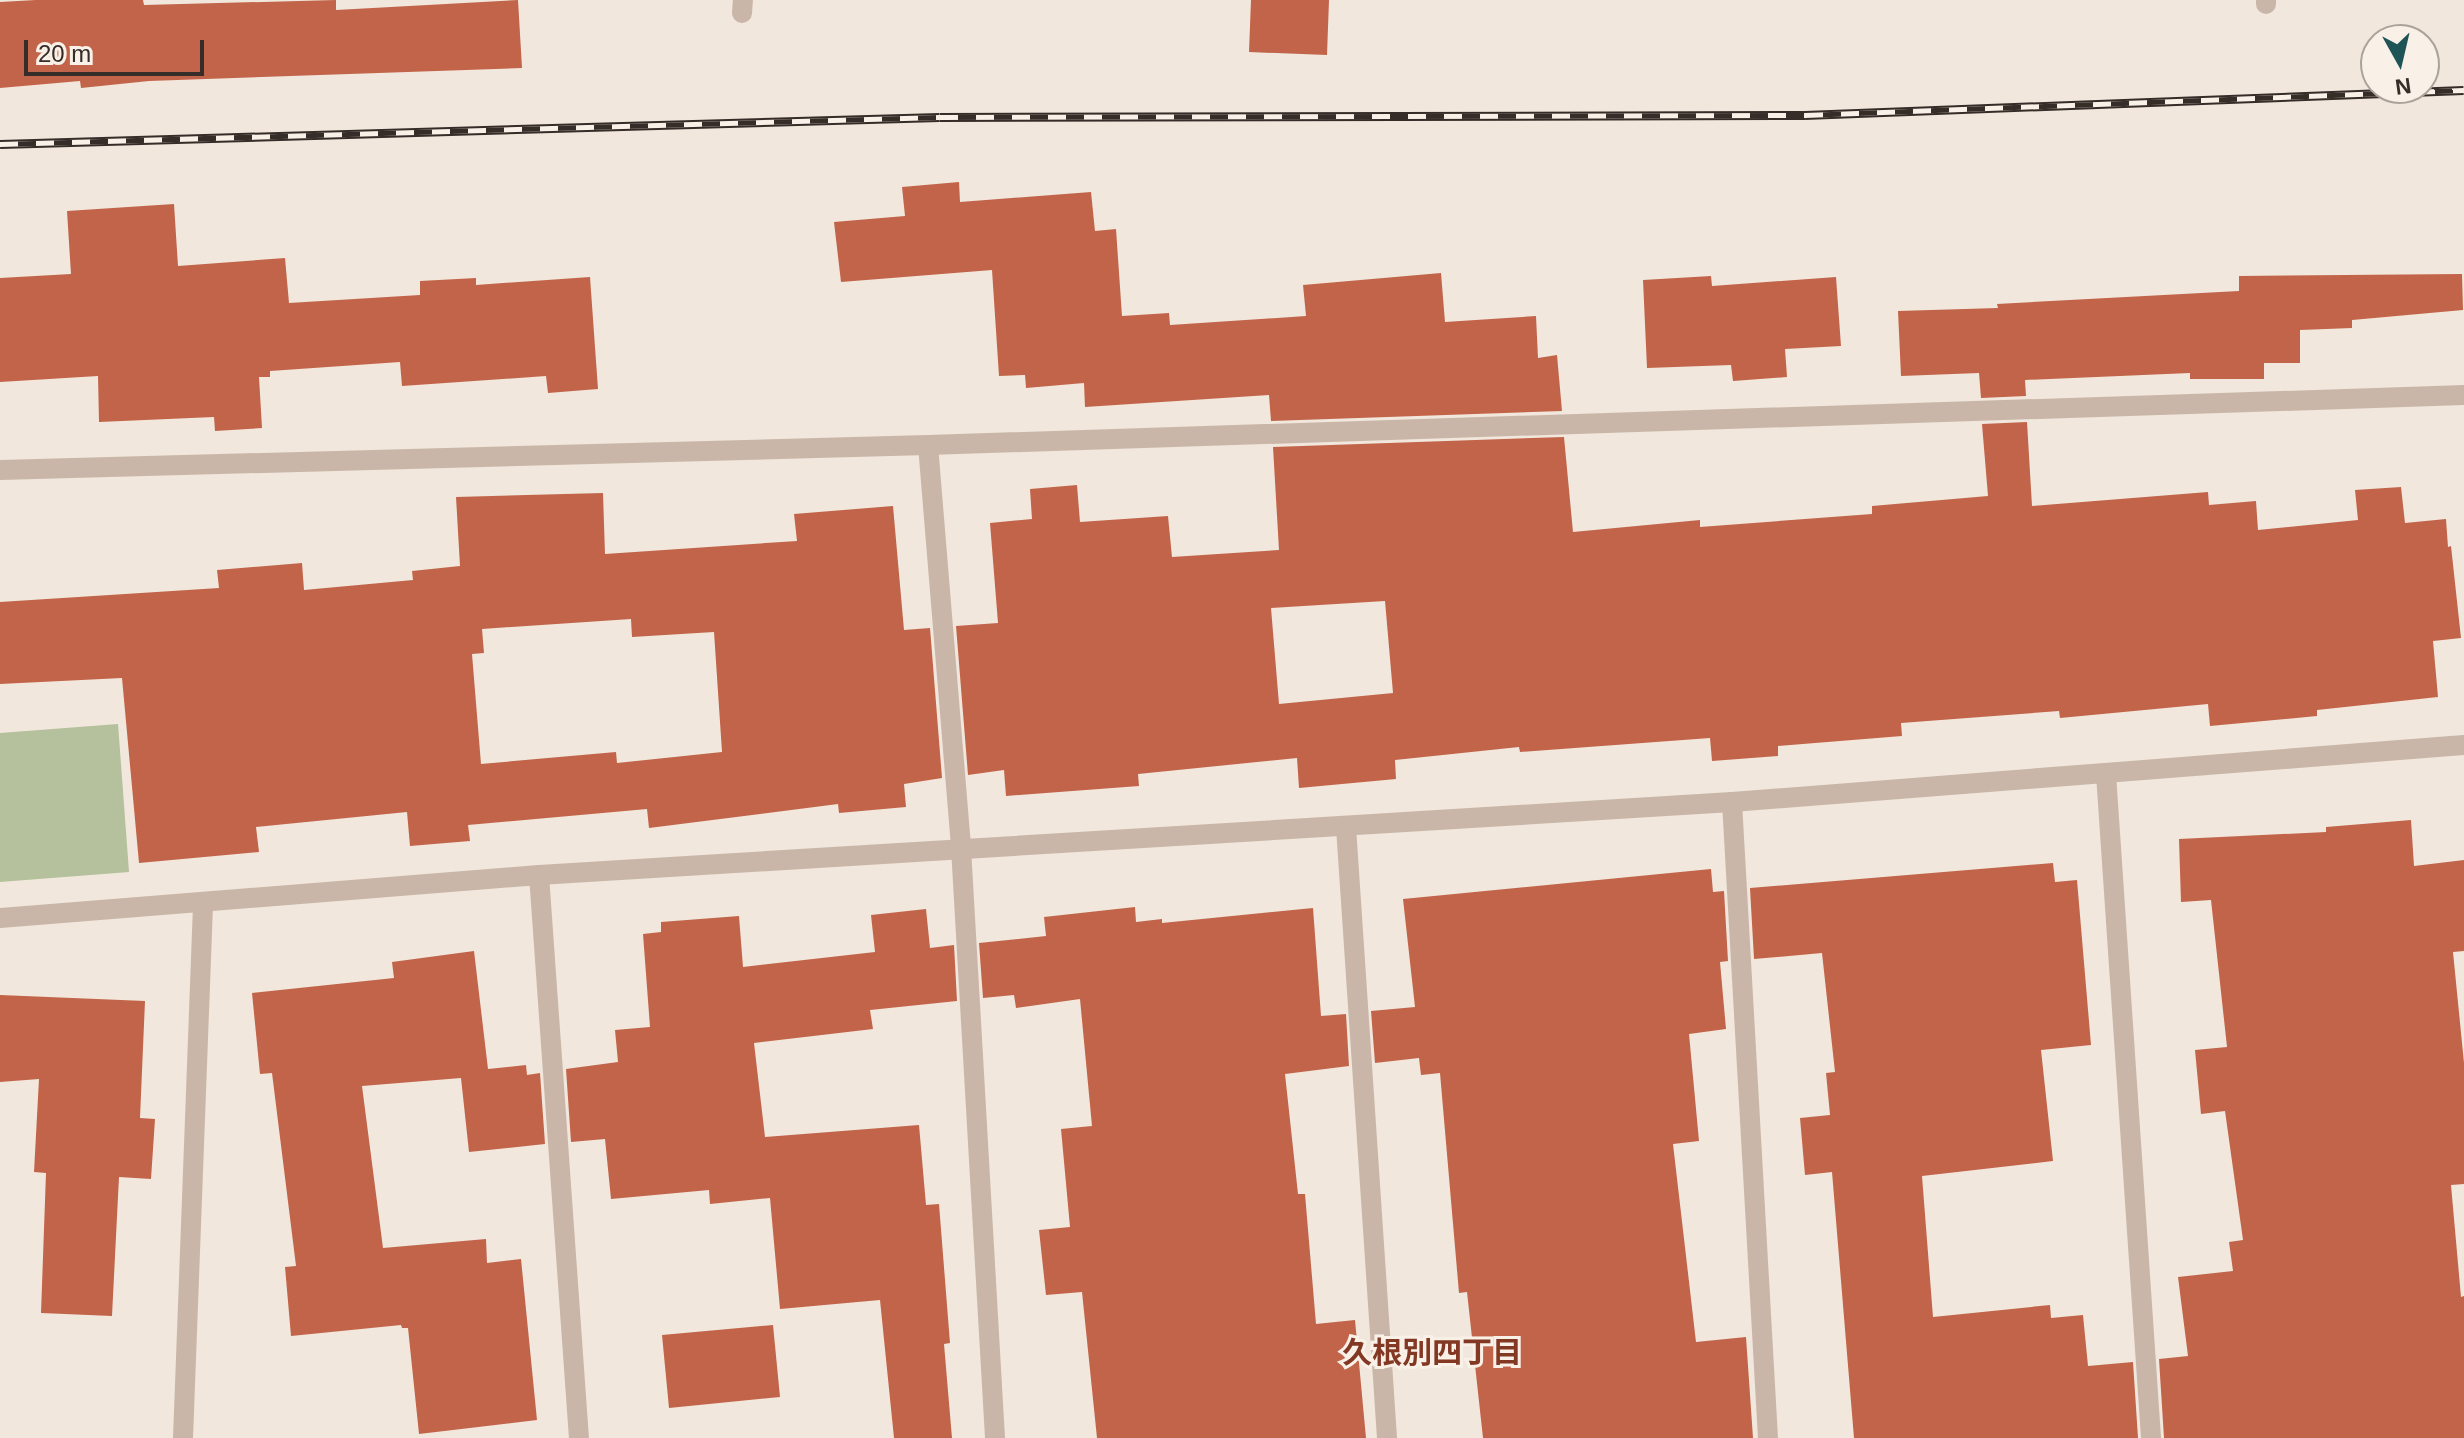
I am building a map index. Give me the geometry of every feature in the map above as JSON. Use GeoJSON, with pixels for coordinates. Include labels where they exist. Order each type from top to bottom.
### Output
{"type":"FeatureCollection","features":[{"type":"Feature","properties":{"kind":"street"},"geometry":{"type":"LineString","coordinates":[[0,470],[928,445],[2464,395]]}},
{"type":"Feature","properties":{"kind":"street"},"geometry":{"type":"LineString","coordinates":[[928,445],[961,848],[995,1438]]}},
{"type":"Feature","properties":{"kind":"street"},"geometry":{"type":"LineString","coordinates":[[0,918],[203,905],[539,875],[1732,802],[2464,745]]}},
{"type":"Feature","properties":{"kind":"street"},"geometry":{"type":"LineString","coordinates":[[2106,774],[2151,1438]]}},
{"type":"Feature","properties":{"kind":"street"},"geometry":{"type":"LineString","coordinates":[[1732,802],[1768,1438]]}},
{"type":"Feature","properties":{"kind":"street"},"geometry":{"type":"LineString","coordinates":[[1346,827],[1387,1438]]}},
{"type":"Feature","properties":{"kind":"street"},"geometry":{"type":"LineString","coordinates":[[539,875],[579,1438]]}},
{"type":"Feature","properties":{"kind":"street"},"geometry":{"type":"LineString","coordinates":[[183,1438],[203,905]]}},
{"type":"Feature","properties":{"kind":"green space"},"geometry":{"type":"Polygon","coordinates":[[[118,724],[129,872],[0,882],[0,733],[118,724]]]}},
{"type":"Feature","properties":{"kind":"building"},"geometry":{"type":"Polygon","coordinates":[[[143,0],[144,5],[336,0],[336,10],[518,0],[522,68],[149,81],[81,88],[80,81],[0,88],[0,2],[143,0]]]}},
{"type":"Feature","properties":{"kind":"building"},"geometry":{"type":"Polygon","coordinates":[[[1251,0],[1329,0],[1327,55],[1249,52],[1251,0]]]}},
{"type":"Feature","properties":{"kind":"building"},"geometry":{"type":"Polygon","coordinates":[[[959,182],[960,202],[1091,192],[1095,231],[1116,229],[1122,316],[1169,313],[1170,325],[1306,316],[1303,285],[1441,273],[1445,322],[1536,316],[1538,358],[1557,355],[1562,411],[1271,421],[1269,395],[1085,407],[1084,383],[1026,388],[1025,375],[999,376],[992,270],[841,282],[834,222],[905,216],[902,187],[959,182]]]}},
{"type":"Feature","properties":{"kind":"building"},"geometry":{"type":"Polygon","coordinates":[[[174,204],[178,266],[285,258],[289,303],[420,295],[420,281],[476,278],[476,285],[590,277],[598,389],[548,393],[546,376],[402,386],[400,362],[270,371],[270,377],[259,377],[262,428],[215,431],[214,417],[99,422],[98,376],[0,382],[0,278],[71,274],[67,211],[174,204]]]}},
{"type":"Feature","properties":{"kind":"building"},"geometry":{"type":"Polygon","coordinates":[[[2462,274],[2463,310],[2352,320],[2352,328],[2300,330],[2300,363],[2264,363],[2264,379],[2190,379],[2190,373],[2025,380],[2026,396],[1981,398],[1979,373],[1901,376],[1898,311],[1998,308],[1997,304],[2239,291],[2239,276],[2462,274]]]}},
{"type":"Feature","properties":{"kind":"building"},"geometry":{"type":"Polygon","coordinates":[[[1711,276],[1712,286],[1836,277],[1841,346],[1785,349],[1787,377],[1733,381],[1731,365],[1647,368],[1643,280],[1711,276]]]}},
{"type":"Feature","properties":{"kind":"building"},"geometry":{"type":"Polygon","coordinates":[[[2027,422],[2032,506],[2208,492],[2209,505],[2256,501],[2258,530],[2358,520],[2355,490],[2401,487],[2405,523],[2446,519],[2448,547],[2451,546],[2461,638],[2433,641],[2438,697],[2317,710],[2317,716],[2210,726],[2208,704],[2060,718],[2059,711],[1901,723],[1902,736],[1778,746],[1778,756],[1712,761],[1710,738],[1520,752],[1519,747],[1395,760],[1396,779],[1299,788],[1297,758],[1138,774],[1139,786],[1006,796],[1004,770],[968,775],[956,626],[998,623],[990,523],[1032,519],[1030,489],[1077,485],[1080,522],[1168,516],[1172,557],[1279,550],[1273,447],[1564,437],[1573,532],[1700,520],[1700,527],[1872,514],[1872,506],[1988,496],[1982,424],[2027,422]],[[1385,601],[1271,608],[1279,704],[1393,693],[1385,601]]]}},
{"type":"Feature","properties":{"kind":"building"},"geometry":{"type":"Polygon","coordinates":[[[603,493],[605,554],[797,541],[794,514],[893,506],[904,630],[930,628],[942,778],[904,784],[906,807],[839,813],[838,804],[649,828],[647,809],[468,825],[470,841],[410,846],[407,812],[256,827],[259,852],[139,863],[122,678],[0,684],[0,602],[219,588],[217,570],[302,563],[304,590],[413,580],[412,571],[460,566],[456,497],[603,493]],[[631,619],[482,629],[484,653],[472,654],[481,764],[616,752],[617,763],[722,752],[714,632],[632,637],[631,619]]]}},
{"type":"Feature","properties":{"kind":"building"},"geometry":{"type":"Polygon","coordinates":[[[2411,820],[2414,866],[2464,860],[2464,951],[2453,952],[2464,1063],[2464,1184],[2451,1185],[2461,1297],[2464,1296],[2464,1438],[2164,1438],[2159,1359],[2188,1356],[2178,1277],[2233,1271],[2229,1242],[2243,1240],[2225,1111],[2201,1114],[2195,1050],[2227,1047],[2211,900],[2181,902],[2179,839],[2326,832],[2326,827],[2411,820]]]}},
{"type":"Feature","properties":{"kind":"building"},"geometry":{"type":"Polygon","coordinates":[[[2053,863],[2055,882],[2077,880],[2091,1045],[2041,1050],[2053,1161],[1922,1176],[1933,1317],[2050,1305],[2051,1318],[2083,1315],[2088,1366],[2133,1362],[2138,1438],[1854,1438],[1832,1172],[1805,1175],[1800,1118],[1830,1115],[1826,1073],[1835,1072],[1822,953],[1754,959],[1750,888],[2053,863]]]}},
{"type":"Feature","properties":{"kind":"building"},"geometry":{"type":"Polygon","coordinates":[[[1711,869],[1713,892],[1724,891],[1728,961],[1720,962],[1726,1029],[1689,1034],[1699,1141],[1673,1144],[1696,1342],[1746,1337],[1753,1438],[1483,1438],[1467,1292],[1459,1293],[1440,1073],[1421,1075],[1419,1058],[1375,1063],[1371,1011],[1415,1007],[1403,899],[1711,869]]]}},
{"type":"Feature","properties":{"kind":"building"},"geometry":{"type":"Polygon","coordinates":[[[1135,907],[1136,922],[1162,919],[1162,923],[1313,908],[1321,1016],[1346,1014],[1349,1066],[1285,1074],[1298,1194],[1305,1194],[1316,1324],[1355,1320],[1366,1438],[1097,1438],[1082,1292],[1046,1295],[1039,1230],[1070,1227],[1061,1129],[1092,1126],[1080,999],[1016,1008],[1014,995],[983,998],[979,943],[1046,936],[1044,917],[1135,907]]]}},
{"type":"Feature","properties":{"kind":"building"},"geometry":{"type":"Polygon","coordinates":[[[926,909],[930,948],[954,945],[957,1001],[870,1010],[873,1029],[754,1043],[765,1137],[919,1125],[926,1205],[939,1204],[950,1343],[944,1344],[952,1438],[894,1438],[880,1300],[780,1309],[770,1198],[710,1204],[709,1190],[611,1199],[605,1139],[571,1142],[566,1069],[618,1062],[615,1030],[650,1027],[643,934],[661,932],[661,922],[739,916],[743,967],[875,952],[871,915],[926,909]]]}},
{"type":"Feature","properties":{"kind":"building"},"geometry":{"type":"Polygon","coordinates":[[[474,951],[488,1069],[526,1065],[527,1075],[540,1073],[545,1144],[469,1152],[461,1078],[362,1086],[383,1248],[486,1239],[487,1263],[521,1259],[537,1420],[419,1434],[408,1328],[401,1325],[291,1336],[285,1267],[296,1266],[272,1073],[260,1074],[252,993],[394,978],[392,962],[474,951]]]}},
{"type":"Feature","properties":{"kind":"building"},"geometry":{"type":"Polygon","coordinates":[[[0,995],[145,1001],[140,1118],[155,1119],[151,1179],[119,1177],[112,1316],[41,1313],[46,1173],[34,1172],[39,1079],[0,1082],[0,995]]]}},
{"type":"Feature","properties":{"kind":"building"},"geometry":{"type":"Polygon","coordinates":[[[773,1325],[780,1397],[669,1408],[662,1335],[773,1325]]]}},
{"type":"Feature","properties":{"kind":"railway"},"geometry":{"type":"LineString","coordinates":[[0,144],[940,117],[1805,115],[2464,90]]}},
{"type":"Feature","properties":{"kind":"district","name":"久根別四丁目"},"geometry":{"type":"Point","coordinates":[1432,1353]}}]}
